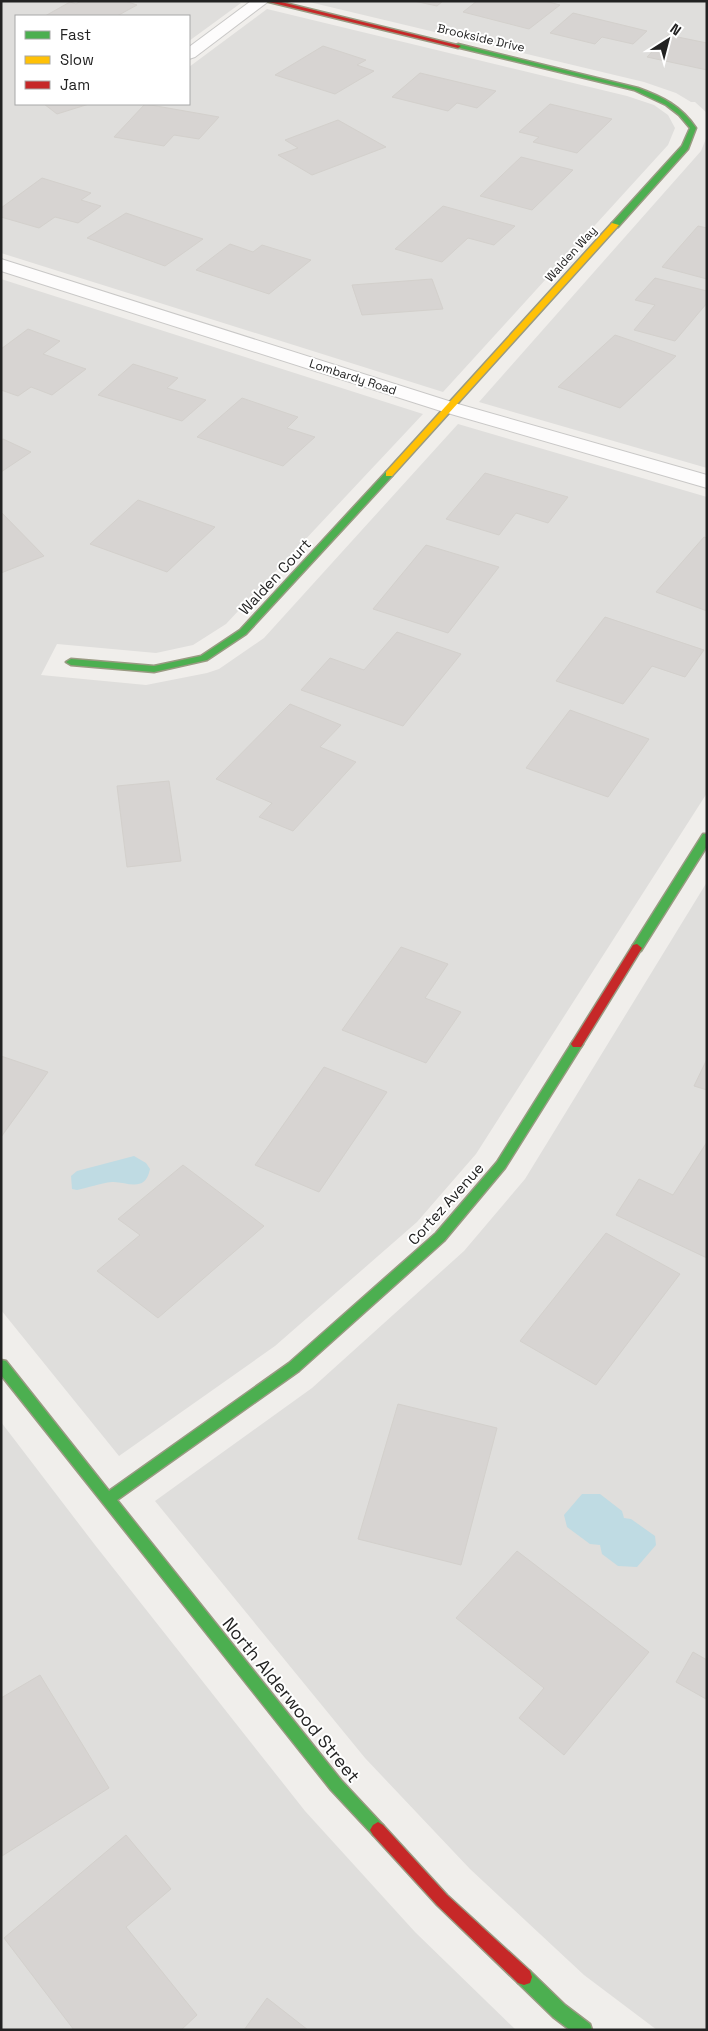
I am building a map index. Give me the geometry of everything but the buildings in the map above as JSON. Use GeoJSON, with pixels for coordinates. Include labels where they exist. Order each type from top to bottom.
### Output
{"type":"FeatureCollection","features":[{"type":"Feature","properties":{"kind":"street"},"geometry":{"type":"LineString","coordinates":[[190,53],[261,1]]}},
{"type":"Feature","properties":{"kind":"street","name":"Brookside Drive"},"geometry":{"type":"LineString","coordinates":[[268,1],[636,89],[666,100],[684,112]]}},
{"type":"Feature","properties":{"kind":"street","name":"Walden Way"},"geometry":{"type":"LineString","coordinates":[[451,408],[685,147],[693,128],[684,112]]}},
{"type":"Feature","properties":{"kind":"street","name":"Lombardy Road"},"geometry":{"type":"LineString","coordinates":[[1,266],[451,408],[707,482]]}},
{"type":"Feature","properties":{"kind":"street","name":"Walden Court"},"geometry":{"type":"LineString","coordinates":[[72,662],[154,669],[204,658],[244,632],[451,408]]}},
{"type":"Feature","properties":{"kind":"street","name":"Cortez Avenue"},"geometry":{"type":"LineString","coordinates":[[107,1500],[294,1367],[440,1237],[501,1166],[707,837]]}},
{"type":"Feature","properties":{"kind":"street","name":"North Alderwood Street"},"geometry":{"type":"LineString","coordinates":[[1,1365],[336,1785],[442,1900],[559,2011],[584,2030]]}},
{"type":"Feature","properties":{"kind":"shaded area"},"geometry":{"type":"Polygon","coordinates":[[[1,1],[233,1],[241,3],[190,40],[190,15],[15,15],[15,105],[190,105],[190,66],[267,9],[627,96],[654,105],[668,115],[675,128],[668,145],[443,392],[1,253],[1,1]]]}},
{"type":"Feature","properties":{"kind":"shaded area"},"geometry":{"type":"Polygon","coordinates":[[[305,1],[707,1],[707,113],[695,102],[644,82],[305,1]]]}},
{"type":"Feature","properties":{"kind":"shaded area"},"geometry":{"type":"Polygon","coordinates":[[[707,136],[707,468],[479,402],[701,151],[707,136]]]}},
{"type":"Feature","properties":{"kind":"shaded area"},"geometry":{"type":"Polygon","coordinates":[[[1,279],[423,414],[226,624],[193,645],[156,653],[57,644],[41,675],[146,685],[219,669],[264,638],[458,424],[707,497],[707,793],[476,1154],[417,1222],[275,1346],[119,1456],[1,1310],[1,279]]]}},
{"type":"Feature","properties":{"kind":"shaded area"},"geometry":{"type":"Polygon","coordinates":[[[707,882],[707,2030],[657,2030],[584,1975],[470,1869],[365,1758],[155,1501],[312,1388],[464,1251],[525,1179],[707,882]]]}},
{"type":"Feature","properties":{"kind":"shaded area"},"geometry":{"type":"Polygon","coordinates":[[[1,1422],[95,1545],[305,1811],[415,1932],[516,2030],[1,2030],[1,1422]]]}},
{"type":"Feature","properties":{"kind":"water"},"geometry":{"type":"Polygon","coordinates":[[[134,1156],[146,1163],[150,1169],[148,1177],[139,1184],[112,1182],[77,1190],[72,1189],[71,1176],[77,1171],[134,1156]]]}},
{"type":"Feature","properties":{"kind":"water"},"geometry":{"type":"Polygon","coordinates":[[[582,1494],[600,1494],[622,1511],[624,1518],[631,1519],[655,1536],[656,1545],[637,1567],[618,1566],[602,1554],[600,1545],[590,1544],[567,1527],[564,1515],[582,1494]]]}},
{"type":"Feature","properties":{"kind":"traffic: fast"},"geometry":{"type":"LineString","coordinates":[[458,46],[636,89],[669,103],[682,113],[693,128],[685,147],[615,225]]}},
{"type":"Feature","properties":{"kind":"traffic: fast"},"geometry":{"type":"LineString","coordinates":[[71,662],[154,669],[204,658],[243,632],[389,474]]}},
{"type":"Feature","properties":{"kind":"traffic: fast"},"geometry":{"type":"LineString","coordinates":[[637,948],[707,837]]}},
{"type":"Feature","properties":{"kind":"traffic: fast"},"geometry":{"type":"LineString","coordinates":[[107,1500],[294,1367],[440,1237],[501,1165],[577,1044]]}},
{"type":"Feature","properties":{"kind":"traffic: fast"},"geometry":{"type":"LineString","coordinates":[[1,1365],[336,1785],[378,1830]]}},
{"type":"Feature","properties":{"kind":"traffic: fast"},"geometry":{"type":"LineString","coordinates":[[524,1977],[559,2011],[584,2030]]}},
{"type":"Feature","properties":{"kind":"traffic: slow"},"geometry":{"type":"LineString","coordinates":[[389,474],[615,225]]}},
{"type":"Feature","properties":{"kind":"traffic: jam"},"geometry":{"type":"LineString","coordinates":[[268,1],[458,46]]}},
{"type":"Feature","properties":{"kind":"traffic: jam"},"geometry":{"type":"LineString","coordinates":[[577,1044],[637,948]]}},
{"type":"Feature","properties":{"kind":"traffic: jam"},"geometry":{"type":"LineString","coordinates":[[378,1830],[442,1900],[524,1977]]}}]}
